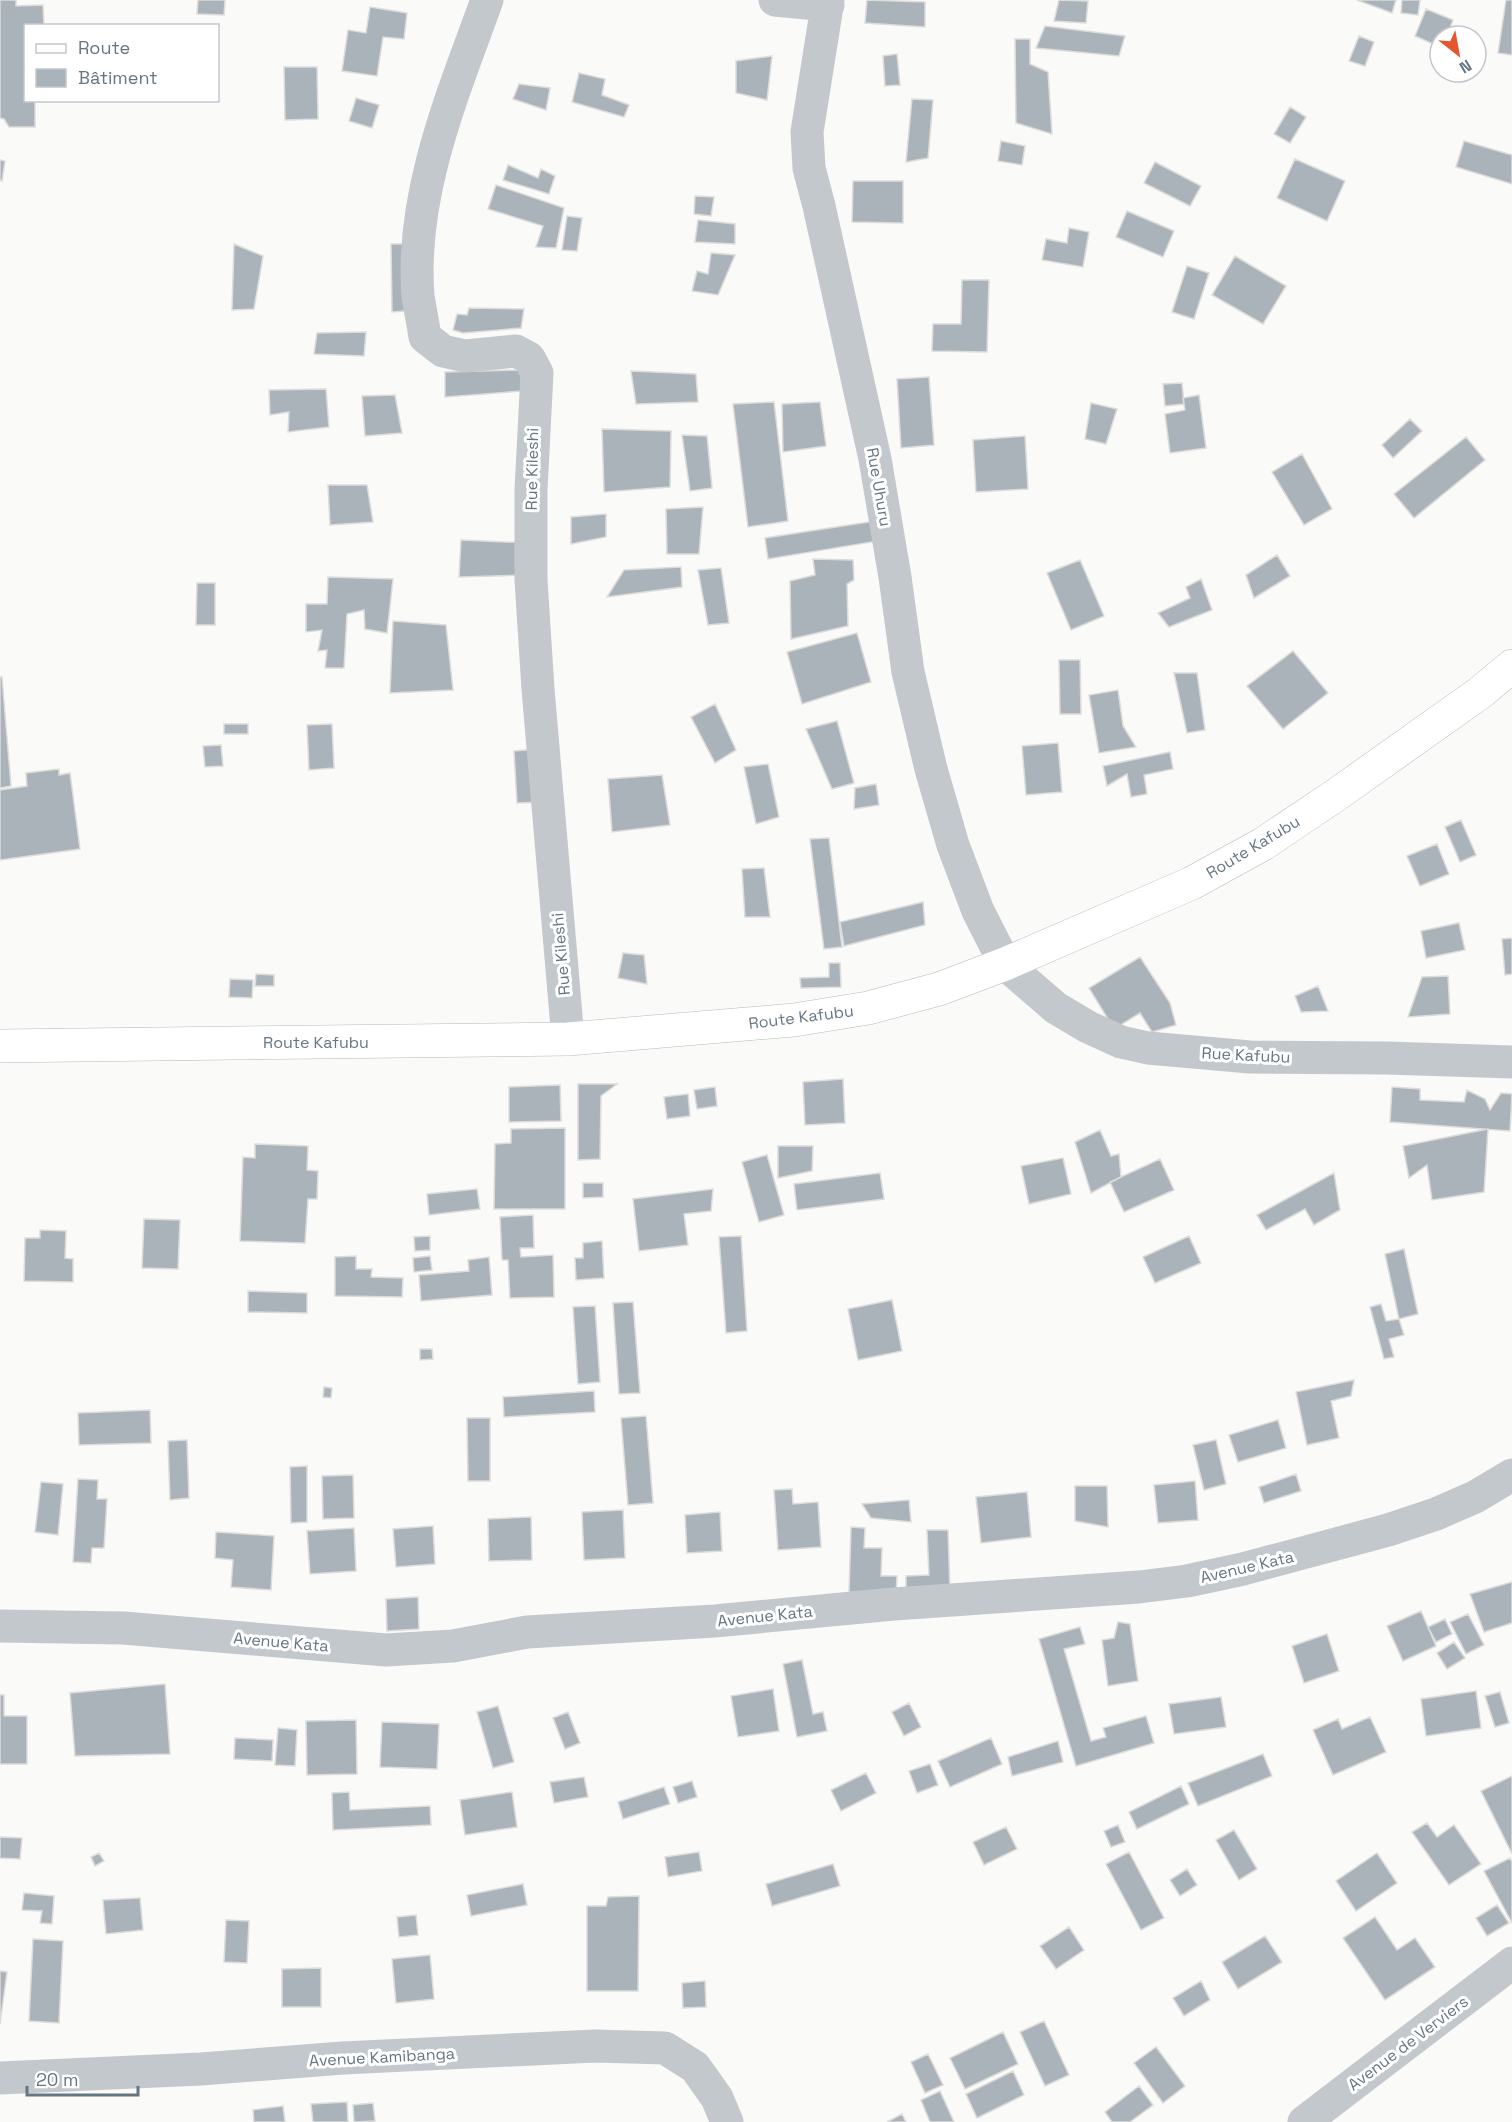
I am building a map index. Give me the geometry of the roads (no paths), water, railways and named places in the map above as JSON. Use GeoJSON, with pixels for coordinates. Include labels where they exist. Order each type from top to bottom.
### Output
{"type":"FeatureCollection","features":[{"type":"Feature","properties":{"kind":"main road","name":"Route Kafubu"},"geometry":{"type":"LineString","coordinates":[[0,1046],[568,1039],[794,1020],[868,1008],[939,989],[1005,964],[1192,883],[1263,844],[1336,795],[1481,692],[1512,666]]}},
{"type":"Feature","properties":{"kind":"street","name":"Rue Kileshi"},"geometry":{"type":"LineString","coordinates":[[487,0],[441,129],[424,194],[418,295],[425,337],[444,351],[465,356],[516,351],[529,358],[537,373],[531,490],[531,580],[568,1039]]}},
{"type":"Feature","properties":{"kind":"street"},"geometry":{"type":"LineString","coordinates":[[775,0],[828,2]]}},
{"type":"Feature","properties":{"kind":"street","name":"Rue Uhuru"},"geometry":{"type":"LineString","coordinates":[[828,2],[807,132],[809,168],[875,459],[908,672],[931,769],[953,845],[978,911],[1005,964]]}},
{"type":"Feature","properties":{"kind":"street","name":"Rue Kafubu"},"geometry":{"type":"LineString","coordinates":[[1005,964],[1056,1008],[1088,1027],[1121,1042],[1148,1048],[1250,1057],[1512,1062]]}},
{"type":"Feature","properties":{"kind":"street","name":"Avenue Kata"},"geometry":{"type":"LineString","coordinates":[[0,1626],[123,1628],[386,1650],[453,1646],[537,1631],[715,1621],[894,1604],[1139,1587],[1187,1581],[1243,1569],[1388,1530],[1475,1497],[1512,1475]]}},
{"type":"Feature","properties":{"kind":"street","name":"Avenue de Verviers"},"geometry":{"type":"LineString","coordinates":[[1304,2122],[1512,1963]]}},
{"type":"Feature","properties":{"kind":"street","name":"Avenue Kamibanga"},"geometry":{"type":"LineString","coordinates":[[0,2078],[201,2069],[343,2058],[585,2047],[665,2048],[695,2067],[717,2098],[727,2122]]}}]}
